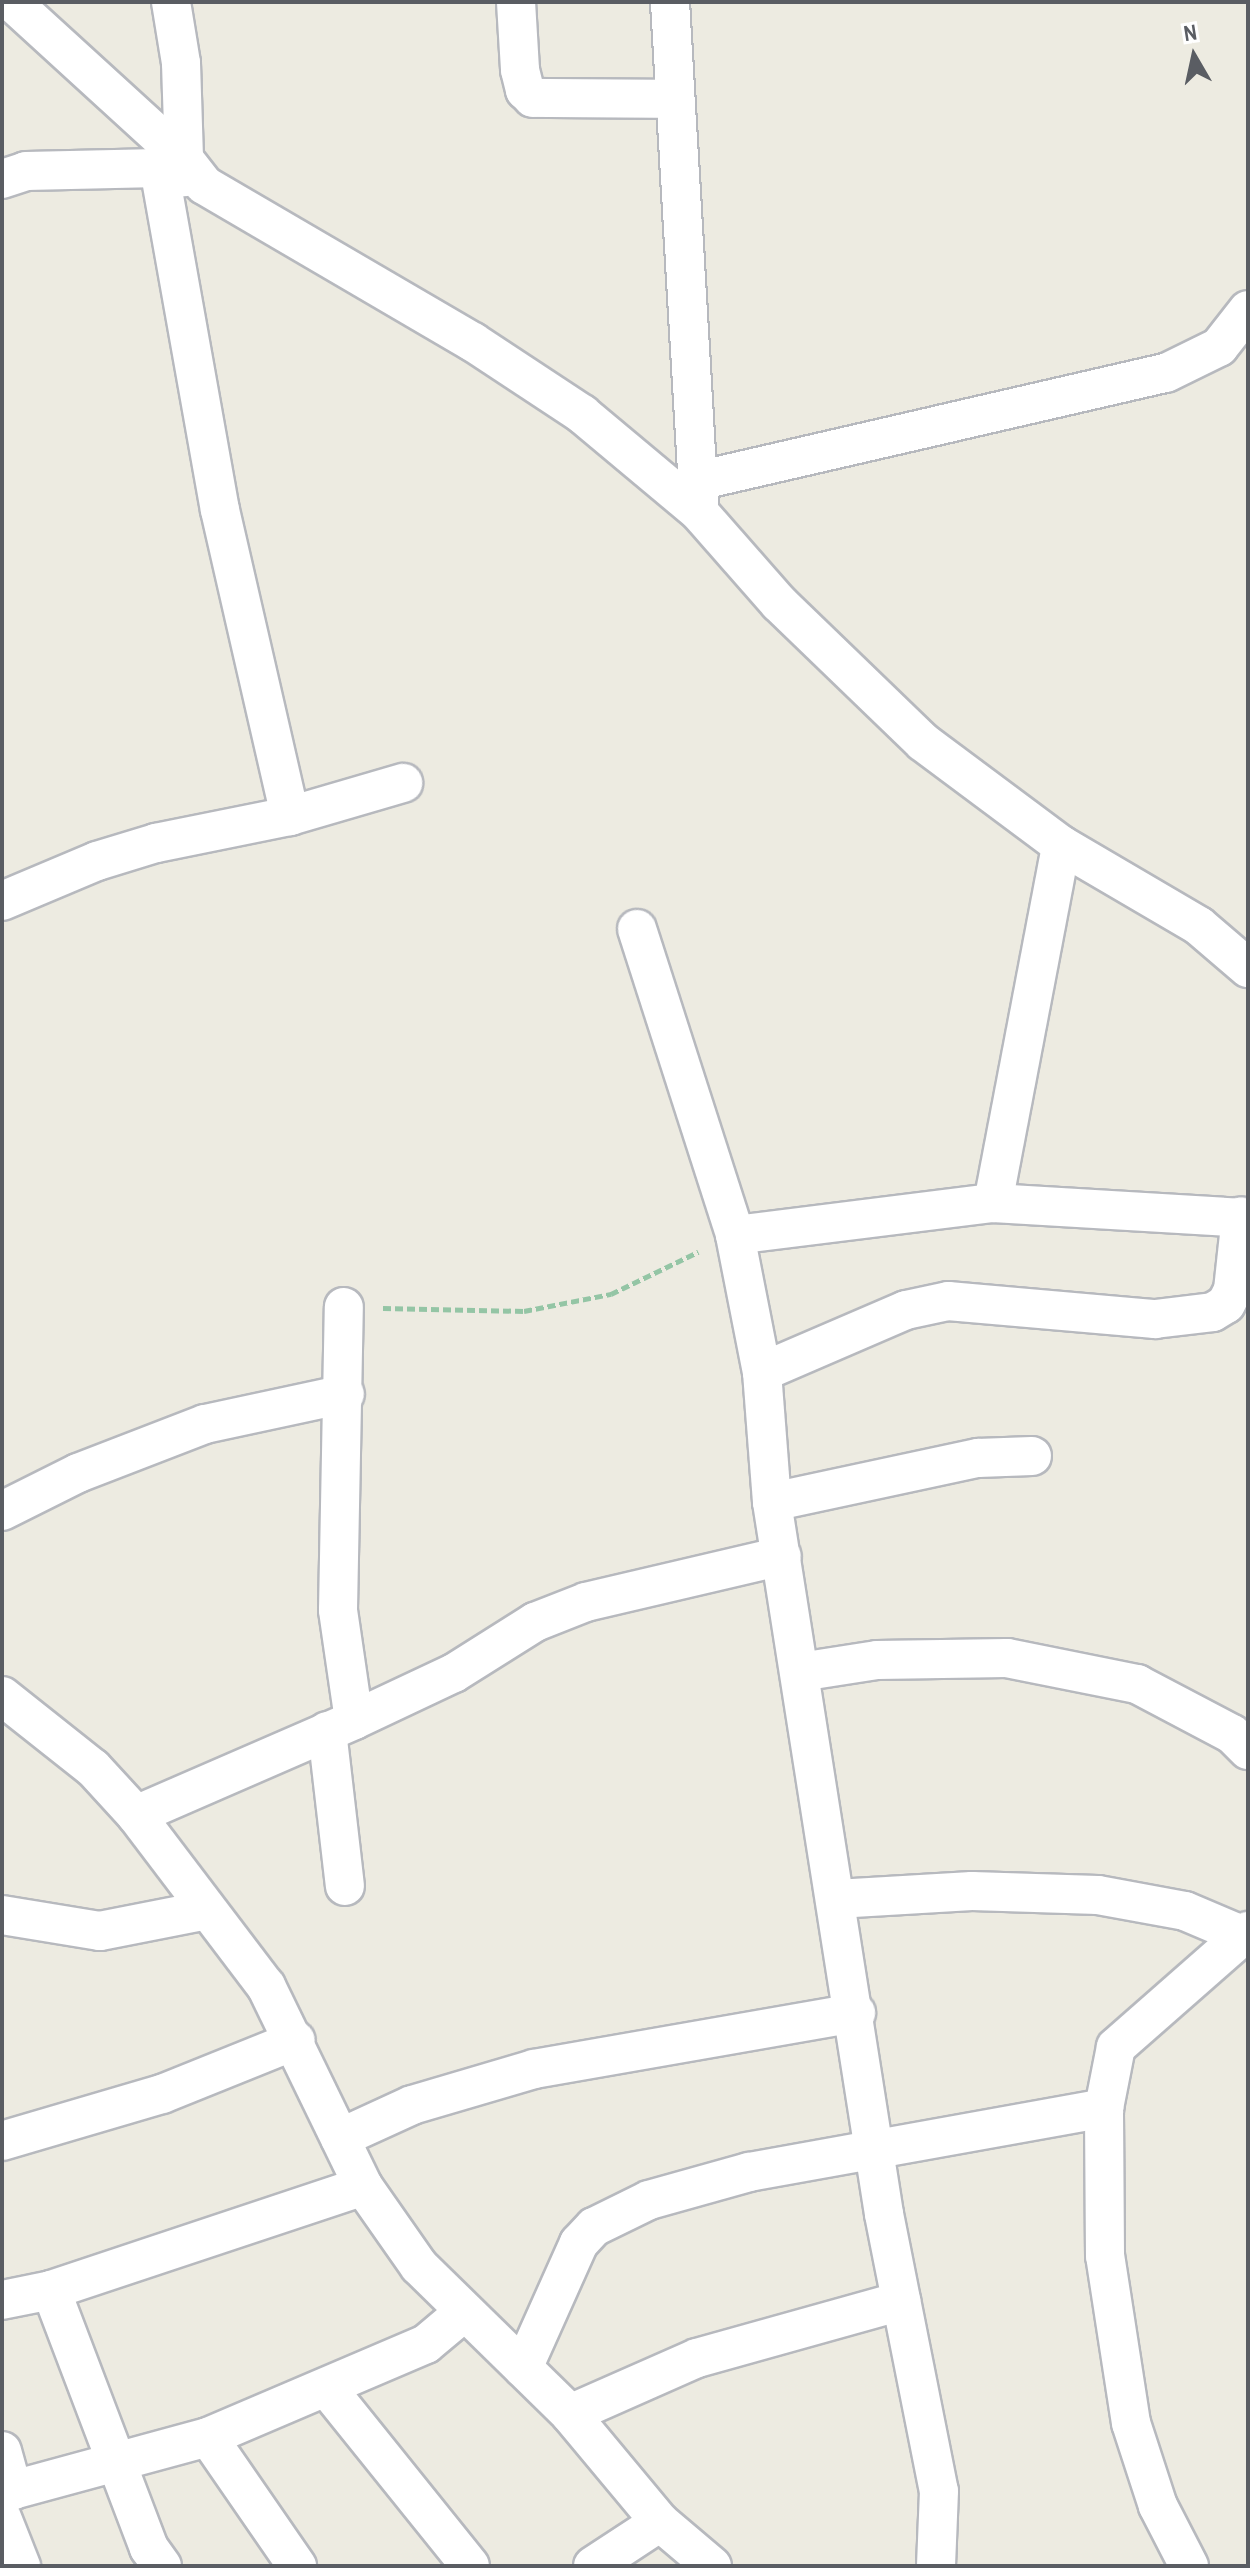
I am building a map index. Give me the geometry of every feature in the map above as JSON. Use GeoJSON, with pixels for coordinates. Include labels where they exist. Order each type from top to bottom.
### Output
{"type":"FeatureCollection","features":[{"type":"Feature","properties":{"kind":"street"},"geometry":{"type":"LineString","coordinates":[[12,2],[182,171],[509,366],[698,496],[779,603],[923,742],[1061,845],[1199,926],[1248,968]]}},
{"type":"Feature","properties":{"kind":"street"},"geometry":{"type":"LineString","coordinates":[[171,2],[181,63],[182,171],[220,510],[290,816]]}},
{"type":"Feature","properties":{"kind":"street"},"geometry":{"type":"LineString","coordinates":[[516,2],[520,70],[525,90],[533,98],[672,99]]}},
{"type":"Feature","properties":{"kind":"street"},"geometry":{"type":"LineString","coordinates":[[670,2],[672,99],[698,496]]}},
{"type":"Feature","properties":{"kind":"street"},"geometry":{"type":"LineString","coordinates":[[2,179],[26,171],[182,171]]}},
{"type":"Feature","properties":{"kind":"street"},"geometry":{"type":"LineString","coordinates":[[698,496],[1166,373],[1219,347],[1248,310]]}},
{"type":"Feature","properties":{"kind":"street"},"geometry":{"type":"LineString","coordinates":[[2,901],[97,861],[156,843],[290,816],[403,783]]}},
{"type":"Feature","properties":{"kind":"street"},"geometry":{"type":"LineString","coordinates":[[993,1203],[1061,845]]}},
{"type":"Feature","properties":{"kind":"street"},"geometry":{"type":"LineString","coordinates":[[637,929],[735,1235],[762,1372],[772,1502],[856,2013],[874,2147],[939,2491],[936,2566]]}},
{"type":"Feature","properties":{"kind":"street"},"geometry":{"type":"LineString","coordinates":[[735,1235],[993,1203],[1244,1217],[1233,1290],[1226,1304],[1213,1312],[1155,1319],[948,1301],[906,1310],[762,1372]]}},
{"type":"Feature","properties":{"kind":"street"},"geometry":{"type":"LineString","coordinates":[[344,1307],[345,1394],[338,1610],[345,1886]]}},
{"type":"Feature","properties":{"kind":"street"},"geometry":{"type":"LineString","coordinates":[[2,1511],[78,1473],[205,1424],[345,1394]]}},
{"type":"Feature","properties":{"kind":"street"},"geometry":{"type":"LineString","coordinates":[[772,1502],[978,1458],[1032,1456]]}},
{"type":"Feature","properties":{"kind":"street"},"geometry":{"type":"LineString","coordinates":[[136,1815],[454,1673],[535,1622],[586,1602],[782,1556]]}},
{"type":"Feature","properties":{"kind":"street"},"geometry":{"type":"LineString","coordinates":[[800,1672],[877,1660],[1007,1658],[1137,1684],[1232,1734],[1248,1750]]}},
{"type":"Feature","properties":{"kind":"street"},"geometry":{"type":"LineString","coordinates":[[2,1696],[93,1768],[136,1815],[266,1986],[296,2040],[363,2186],[419,2266],[463,2313],[570,2414],[660,2522],[712,2566]]}},
{"type":"Feature","properties":{"kind":"street"},"geometry":{"type":"LineString","coordinates":[[836,1899],[972,1891],[1098,1895],[1185,1911],[1246,1934],[1116,2047],[1104,2108],[1105,2256],[1131,2423],[1158,2506],[1189,2566]]}},
{"type":"Feature","properties":{"kind":"street"},"geometry":{"type":"LineString","coordinates":[[2,1915],[100,1931],[207,1910]]}},
{"type":"Feature","properties":{"kind":"street"},"geometry":{"type":"LineString","coordinates":[[340,2138],[412,2105],[519,2073],[856,2013]]}},
{"type":"Feature","properties":{"kind":"street"},"geometry":{"type":"LineString","coordinates":[[2,2141],[162,2094],[296,2040]]}},
{"type":"Feature","properties":{"kind":"street"},"geometry":{"type":"LineString","coordinates":[[523,2368],[570,2258],[594,2227],[672,2193],[874,2147],[1104,2108]]}},
{"type":"Feature","properties":{"kind":"street"},"geometry":{"type":"LineString","coordinates":[[2,2300],[51,2290],[363,2186]]}},
{"type":"Feature","properties":{"kind":"street"},"geometry":{"type":"LineString","coordinates":[[51,2290],[120,2462],[149,2548],[162,2566]]}},
{"type":"Feature","properties":{"kind":"street"},"geometry":{"type":"LineString","coordinates":[[570,2414],[697,2358],[901,2301]]}},
{"type":"Feature","properties":{"kind":"street"},"geometry":{"type":"LineString","coordinates":[[6,2501],[120,2462],[208,2437],[426,2344],[463,2313]]}},
{"type":"Feature","properties":{"kind":"street"},"geometry":{"type":"LineString","coordinates":[[327,2388],[470,2566]]}},
{"type":"Feature","properties":{"kind":"street"},"geometry":{"type":"LineString","coordinates":[[208,2437],[297,2566]]}},
{"type":"Feature","properties":{"kind":"street"},"geometry":{"type":"LineString","coordinates":[[2,2451],[6,2501],[21,2566]]}},
{"type":"Feature","properties":{"kind":"street"},"geometry":{"type":"LineString","coordinates":[[593,2566],[660,2522]]}},
{"type":"Feature","properties":{"kind":"path"},"geometry":{"type":"LineString","coordinates":[[344,1307],[524,1311],[611,1294],[735,1235]]}}]}
